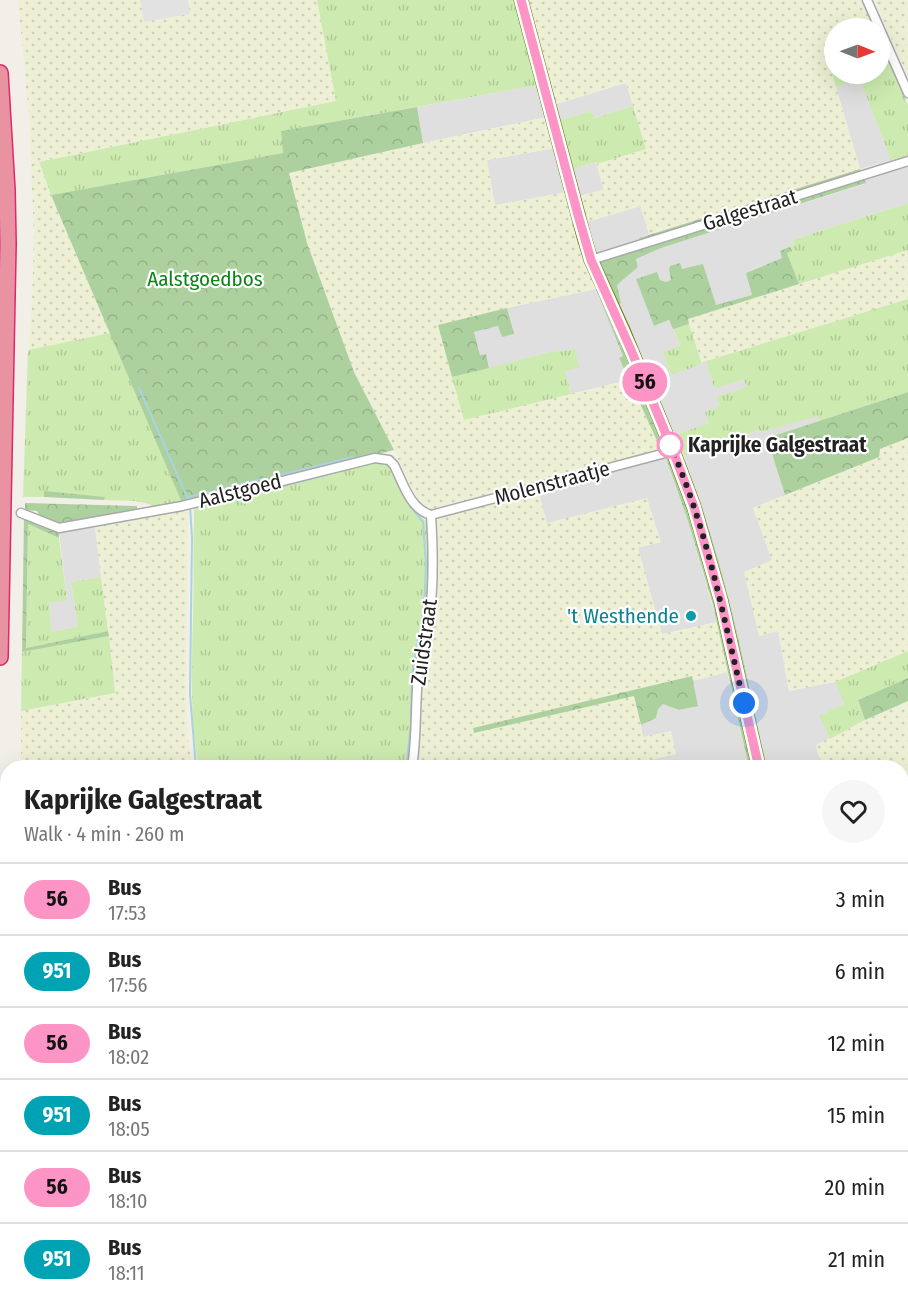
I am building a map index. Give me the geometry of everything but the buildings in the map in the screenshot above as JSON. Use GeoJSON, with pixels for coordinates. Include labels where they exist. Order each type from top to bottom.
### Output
{"type":"FeatureCollection","features":[{"type":"Feature","properties":{"kind":"highway"},"geometry":{"type":"LineString","coordinates":[[0,73],[8,244],[0,657]]}},
{"type":"Feature","properties":{"kind":"street"},"geometry":{"type":"LineString","coordinates":[[521,0],[591,260],[623,330],[694,507],[716,581],[757,760]]}},
{"type":"Feature","properties":{"kind":"street"},"geometry":{"type":"LineString","coordinates":[[867,0],[908,93]]}},
{"type":"Feature","properties":{"kind":"street","name":"Galgestraat"},"geometry":{"type":"LineString","coordinates":[[591,260],[908,162]]}},
{"type":"Feature","properties":{"kind":"street","name":"Molenstraatje"},"geometry":{"type":"LineString","coordinates":[[431,515],[673,451]]}},
{"type":"Feature","properties":{"kind":"street","name":"Aalstgoed"},"geometry":{"type":"LineString","coordinates":[[21,513],[58,528],[186,504],[381,458],[389,460],[394,465],[415,506],[431,515]]}},
{"type":"Feature","properties":{"kind":"street","name":"Zuidstraat"},"geometry":{"type":"LineString","coordinates":[[413,760],[418,676],[430,614],[431,515]]}},
{"type":"Feature","properties":{"kind":"shaded area"},"geometry":{"type":"Polygon","coordinates":[[[140,0],[188,0],[190,14],[144,22],[140,0]]]}},
{"type":"Feature","properties":{"kind":"shaded area"},"geometry":{"type":"Polygon","coordinates":[[[626,83],[633,106],[593,118],[591,111],[557,121],[553,105],[626,83]]]}},
{"type":"Feature","properties":{"kind":"shaded area"},"geometry":{"type":"Polygon","coordinates":[[[844,84],[862,84],[891,160],[860,169],[836,87],[844,84]]]}},
{"type":"Feature","properties":{"kind":"shaded area"},"geometry":{"type":"Polygon","coordinates":[[[539,85],[547,117],[423,143],[417,107],[539,85]]]}},
{"type":"Feature","properties":{"kind":"shaded area"},"geometry":{"type":"Polygon","coordinates":[[[555,148],[567,192],[495,206],[487,160],[555,148]]]}},
{"type":"Feature","properties":{"kind":"shaded area"},"geometry":{"type":"Polygon","coordinates":[[[596,162],[604,190],[576,197],[570,170],[596,162]]]}},
{"type":"Feature","properties":{"kind":"shaded area"},"geometry":{"type":"Polygon","coordinates":[[[908,167],[908,203],[792,240],[794,246],[782,258],[751,270],[752,295],[716,305],[681,269],[669,269],[671,280],[666,282],[660,280],[655,326],[669,320],[680,346],[671,374],[706,361],[714,387],[745,380],[747,387],[721,406],[710,423],[675,435],[637,349],[614,307],[621,302],[617,285],[638,267],[636,259],[661,248],[865,184],[864,179],[908,167]]]}},
{"type":"Feature","properties":{"kind":"shaded area"},"geometry":{"type":"Polygon","coordinates":[[[641,206],[649,234],[639,238],[640,242],[594,257],[583,223],[641,206]]]}},
{"type":"Feature","properties":{"kind":"shaded area"},"geometry":{"type":"Polygon","coordinates":[[[596,289],[624,356],[619,359],[629,380],[571,394],[558,350],[489,368],[486,354],[480,355],[474,332],[499,326],[513,334],[507,308],[596,289]]]}},
{"type":"Feature","properties":{"kind":"shaded area"},"geometry":{"type":"Polygon","coordinates":[[[817,415],[819,421],[767,438],[785,495],[753,508],[772,560],[759,636],[778,631],[789,690],[835,682],[844,704],[820,716],[830,739],[816,746],[820,760],[765,760],[726,588],[710,531],[684,456],[732,435],[734,439],[760,430],[761,432],[817,415]]]}},
{"type":"Feature","properties":{"kind":"shaded area"},"geometry":{"type":"Polygon","coordinates":[[[666,458],[688,521],[717,622],[662,635],[638,548],[546,523],[538,490],[666,458]]]}},
{"type":"Feature","properties":{"kind":"shaded area"},"geometry":{"type":"Polygon","coordinates":[[[95,526],[101,577],[71,582],[78,626],[52,632],[49,603],[67,600],[59,531],[95,526]]]}},
{"type":"Feature","properties":{"kind":"shaded area"},"geometry":{"type":"Polygon","coordinates":[[[727,672],[747,760],[649,760],[676,753],[643,738],[641,725],[656,718],[658,709],[663,704],[679,710],[698,706],[693,681],[727,672]]]}},
{"type":"Feature","properties":{"kind":"green space"},"geometry":{"type":"Polygon","coordinates":[[[18,0],[317,0],[337,101],[39,162],[110,333],[28,350],[34,234],[29,119],[18,0]]]}},
{"type":"Feature","properties":{"kind":"green space"},"geometry":{"type":"Polygon","coordinates":[[[317,0],[516,0],[539,85],[281,131],[283,153],[51,195],[39,162],[336,101],[317,0]]]}},
{"type":"Feature","properties":{"kind":"green space"},"geometry":{"type":"Polygon","coordinates":[[[526,0],[861,0],[869,18],[824,18],[824,84],[835,84],[860,169],[649,234],[640,206],[583,223],[576,197],[604,189],[597,164],[646,149],[626,83],[553,105],[526,0]]]}},
{"type":"Feature","properties":{"kind":"green space"},"geometry":{"type":"Polygon","coordinates":[[[875,0],[908,0],[908,78],[890,35],[890,18],[883,18],[875,0]]]}},
{"type":"Feature","properties":{"kind":"green space"},"geometry":{"type":"Polygon","coordinates":[[[890,65],[908,105],[908,155],[891,160],[862,84],[890,84],[890,65]]]}},
{"type":"Feature","properties":{"kind":"green space"},"geometry":{"type":"Polygon","coordinates":[[[633,106],[646,149],[570,170],[557,121],[591,111],[594,118],[633,106]]]}},
{"type":"Feature","properties":{"kind":"green space","name":"Aalstgoedbos"},"geometry":{"type":"Polygon","coordinates":[[[417,107],[423,143],[289,173],[307,243],[354,372],[394,450],[182,503],[51,195],[283,153],[281,131],[417,107]]]}},
{"type":"Feature","properties":{"kind":"green space"},"geometry":{"type":"Polygon","coordinates":[[[547,117],[555,148],[487,160],[495,205],[567,192],[596,289],[438,325],[464,419],[629,380],[659,445],[659,451],[429,511],[418,501],[354,372],[307,243],[289,173],[547,117]]]}},
{"type":"Feature","properties":{"kind":"green space"},"geometry":{"type":"Polygon","coordinates":[[[860,169],[866,183],[661,248],[636,259],[638,267],[617,285],[621,303],[614,307],[596,262],[641,247],[639,238],[860,169]]]}},
{"type":"Feature","properties":{"kind":"green space"},"geometry":{"type":"Polygon","coordinates":[[[908,203],[908,250],[799,284],[787,253],[791,251],[790,247],[794,246],[792,240],[908,203]]]}},
{"type":"Feature","properties":{"kind":"green space"},"geometry":{"type":"Polygon","coordinates":[[[790,247],[792,251],[787,253],[799,284],[688,319],[689,324],[674,329],[669,320],[654,326],[636,279],[657,272],[660,280],[666,282],[671,280],[670,266],[680,263],[682,269],[703,264],[716,305],[752,295],[746,273],[782,258],[780,251],[790,247]]]}},
{"type":"Feature","properties":{"kind":"green space"},"geometry":{"type":"Polygon","coordinates":[[[908,250],[908,299],[702,362],[687,319],[908,250]]]}},
{"type":"Feature","properties":{"kind":"green space"},"geometry":{"type":"Polygon","coordinates":[[[600,287],[665,443],[659,451],[659,445],[619,358],[623,356],[596,289],[600,287]]]}},
{"type":"Feature","properties":{"kind":"green space"},"geometry":{"type":"Polygon","coordinates":[[[908,299],[908,392],[819,421],[817,416],[761,432],[759,430],[734,439],[732,436],[684,456],[675,435],[709,423],[705,412],[720,406],[716,397],[747,387],[744,380],[714,388],[706,361],[908,299]]]}},
{"type":"Feature","properties":{"kind":"green space"},"geometry":{"type":"Polygon","coordinates":[[[507,308],[514,334],[502,337],[498,326],[474,332],[480,355],[486,354],[489,368],[452,377],[438,325],[507,308]]]}},
{"type":"Feature","properties":{"kind":"green space"},"geometry":{"type":"Polygon","coordinates":[[[689,324],[702,364],[671,375],[663,352],[680,346],[674,329],[689,324]]]}},
{"type":"Feature","properties":{"kind":"green space"},"geometry":{"type":"Polygon","coordinates":[[[110,333],[182,503],[155,507],[134,501],[104,500],[105,498],[44,492],[44,497],[23,497],[28,350],[110,333]]]}},
{"type":"Feature","properties":{"kind":"green space"},"geometry":{"type":"Polygon","coordinates":[[[575,349],[579,367],[565,371],[571,394],[464,420],[452,377],[558,350],[559,352],[575,349]]]}},
{"type":"Feature","properties":{"kind":"green space"},"geometry":{"type":"Polygon","coordinates":[[[637,349],[686,462],[703,509],[734,620],[765,760],[761,760],[720,583],[637,349]]]}},
{"type":"Feature","properties":{"kind":"green space"},"geometry":{"type":"Polygon","coordinates":[[[908,392],[908,438],[880,449],[879,457],[785,495],[767,438],[908,392]]]}},
{"type":"Feature","properties":{"kind":"green space"},"geometry":{"type":"Polygon","coordinates":[[[908,438],[908,651],[835,682],[789,691],[778,631],[759,636],[744,572],[772,560],[753,508],[879,457],[879,449],[908,438]]]}},
{"type":"Feature","properties":{"kind":"green space"},"geometry":{"type":"Polygon","coordinates":[[[672,455],[708,566],[753,760],[747,760],[713,605],[666,458],[672,455]]]}},
{"type":"Feature","properties":{"kind":"green space"},"geometry":{"type":"Polygon","coordinates":[[[375,462],[389,465],[408,500],[429,527],[428,595],[416,657],[409,760],[198,760],[192,692],[194,508],[375,462]]]}},
{"type":"Feature","properties":{"kind":"green space"},"geometry":{"type":"Polygon","coordinates":[[[538,490],[547,523],[647,498],[661,542],[638,548],[662,634],[717,622],[727,672],[693,681],[691,676],[473,728],[474,732],[634,696],[643,737],[671,731],[676,754],[650,760],[417,760],[419,708],[435,525],[437,518],[443,514],[538,490]]]}},
{"type":"Feature","properties":{"kind":"green space"},"geometry":{"type":"Polygon","coordinates":[[[44,491],[105,497],[104,500],[44,497],[44,491]]]}},
{"type":"Feature","properties":{"kind":"green space"},"geometry":{"type":"Polygon","coordinates":[[[25,503],[137,506],[137,512],[59,525],[42,519],[37,511],[25,510],[25,503]]]}},
{"type":"Feature","properties":{"kind":"green space"},"geometry":{"type":"Polygon","coordinates":[[[188,509],[186,688],[191,760],[21,760],[21,711],[115,693],[95,526],[188,509]]]}},
{"type":"Feature","properties":{"kind":"green space"},"geometry":{"type":"Polygon","coordinates":[[[24,515],[59,531],[59,538],[28,524],[26,648],[108,631],[109,636],[22,652],[24,515]]]}},
{"type":"Feature","properties":{"kind":"green space"},"geometry":{"type":"Polygon","coordinates":[[[28,524],[59,538],[67,600],[49,603],[52,632],[78,626],[71,582],[101,577],[108,631],[26,648],[28,524]]]}},
{"type":"Feature","properties":{"kind":"green space"},"geometry":{"type":"Polygon","coordinates":[[[109,636],[115,693],[21,711],[22,652],[109,636]]]}},
{"type":"Feature","properties":{"kind":"green space"},"geometry":{"type":"Polygon","coordinates":[[[908,651],[908,678],[858,700],[865,720],[830,739],[819,716],[844,704],[835,682],[908,651]]]}},
{"type":"Feature","properties":{"kind":"green space"},"geometry":{"type":"Polygon","coordinates":[[[692,676],[698,706],[679,710],[663,704],[658,709],[656,718],[641,725],[634,696],[474,733],[473,728],[692,676]]]}},
{"type":"Feature","properties":{"kind":"green space"},"geometry":{"type":"Polygon","coordinates":[[[908,678],[908,701],[865,720],[858,700],[908,678]]]}},
{"type":"Feature","properties":{"kind":"green space"},"geometry":{"type":"Polygon","coordinates":[[[908,701],[908,760],[820,760],[816,745],[908,701]]]}},
{"type":"Feature","properties":{"kind":"waterway"},"geometry":{"type":"LineString","coordinates":[[139,388],[189,501]]}},
{"type":"Feature","properties":{"kind":"waterway"},"geometry":{"type":"LineString","coordinates":[[276,476],[353,457]]}},
{"type":"Feature","properties":{"kind":"waterway"},"geometry":{"type":"LineString","coordinates":[[279,487],[352,468]]}},
{"type":"Feature","properties":{"kind":"waterway"},"geometry":{"type":"LineString","coordinates":[[188,497],[265,478]]}},
{"type":"Feature","properties":{"kind":"waterway"},"geometry":{"type":"LineString","coordinates":[[190,508],[271,489]]}},
{"type":"Feature","properties":{"kind":"waterway"},"geometry":{"type":"LineString","coordinates":[[406,499],[423,522],[426,565],[424,609],[412,673],[411,724],[407,760]]}},
{"type":"Feature","properties":{"kind":"waterway"},"geometry":{"type":"LineString","coordinates":[[190,506],[192,538],[190,694],[195,760]]}},
{"type":"Feature","properties":{"kind":"bus line","name":"56"},"geometry":{"type":"LineString","coordinates":[[521,0],[591,260],[623,330],[694,507],[721,601],[757,760]]}},
{"type":"Feature","properties":{"kind":"place","name":"Kaprijke Galgestraat"},"geometry":{"type":"Point","coordinates":[670,445]}},
{"type":"Feature","properties":{"kind":"place","name":"'t Westhende"},"geometry":{"type":"Point","coordinates":[691,616]}},
{"type":"Feature","properties":{"kind":"route"},"geometry":{"type":"LineString","coordinates":[[670,445],[694,507],[713,571],[744,703]]}}]}
